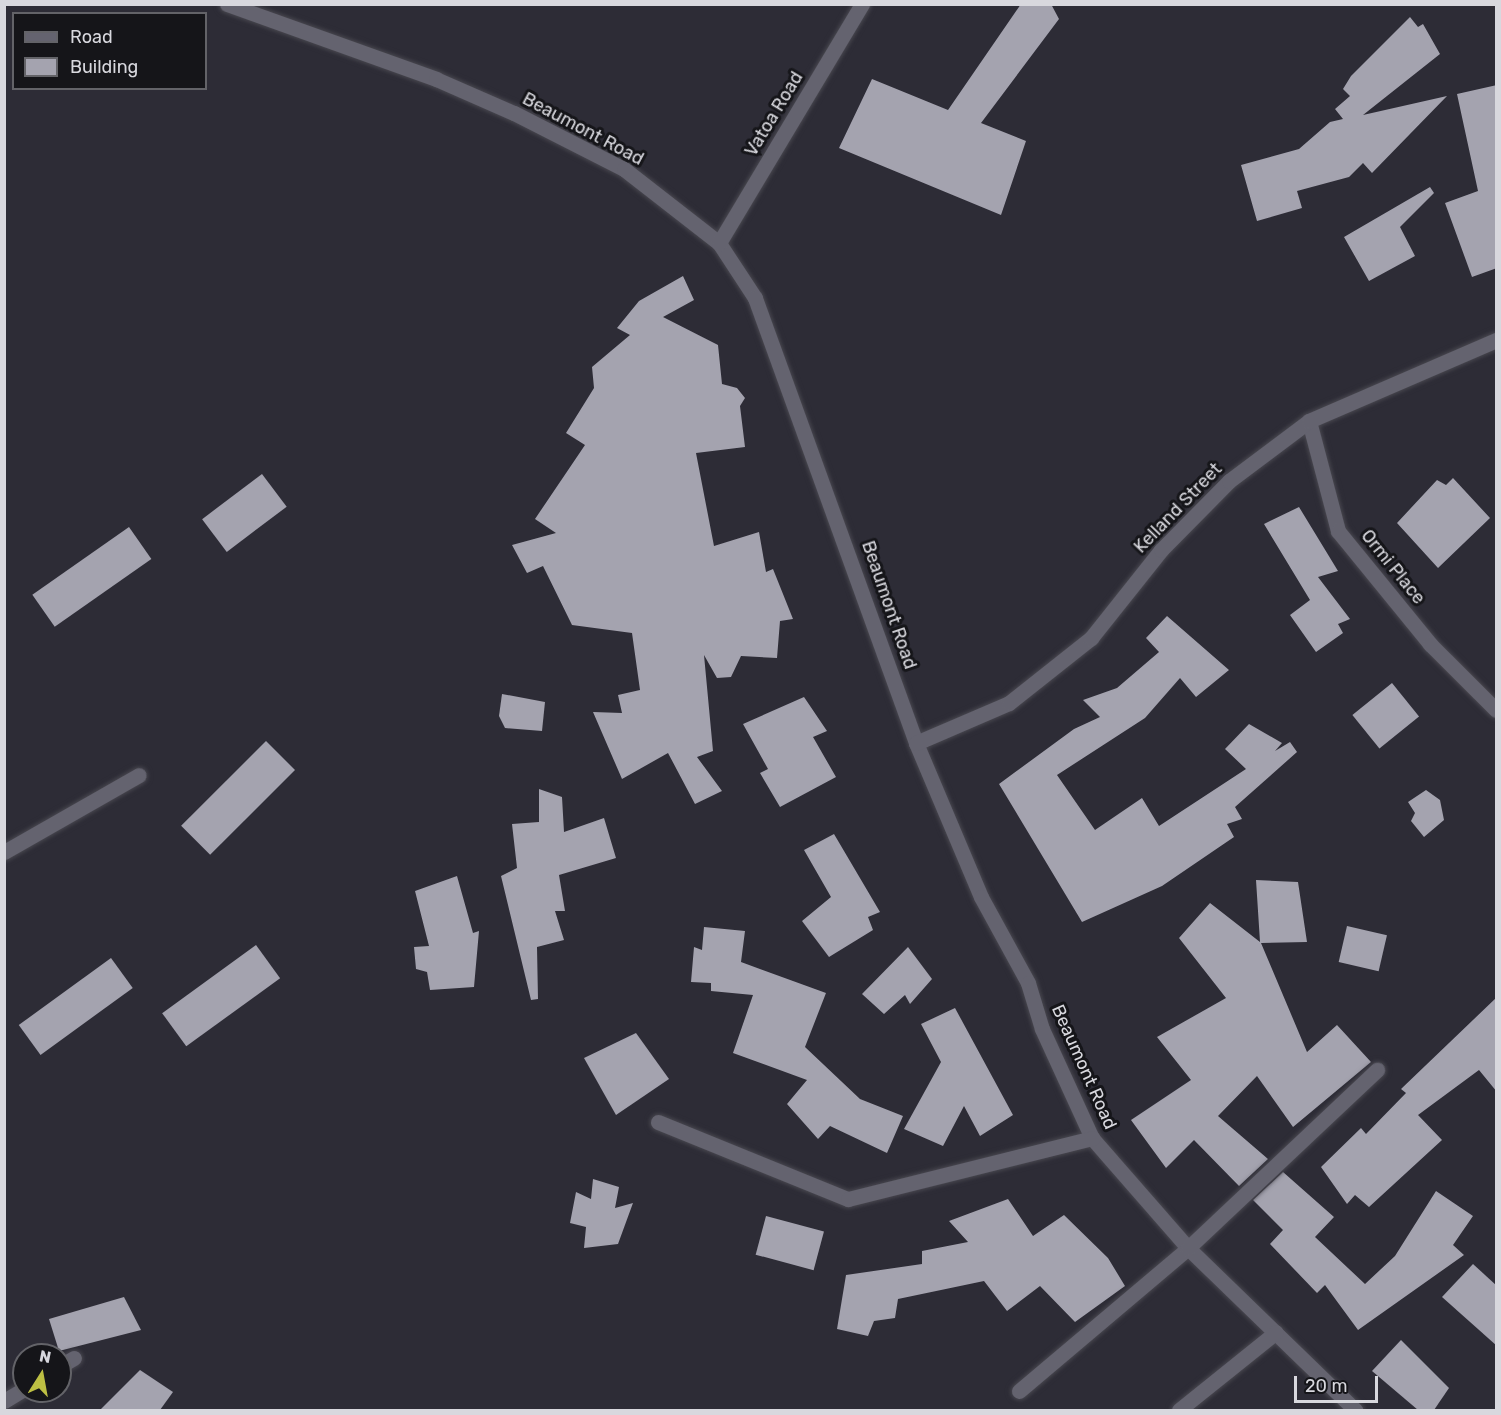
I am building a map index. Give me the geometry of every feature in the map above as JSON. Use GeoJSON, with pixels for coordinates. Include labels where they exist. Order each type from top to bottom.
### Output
{"type":"FeatureCollection","features":[{"type":"Feature","properties":{"kind":"street","name":"Beaumont Road"},"geometry":{"type":"LineString","coordinates":[[227,4],[436,79],[514,113],[624,170],[719,243],[755,298],[916,743],[981,897],[1028,982],[1042,1029],[1092,1138],[1188,1248],[1355,1410]]}},
{"type":"Feature","properties":{"kind":"street","name":"Vatoa Road"},"geometry":{"type":"LineString","coordinates":[[719,243],[862,4]]}},
{"type":"Feature","properties":{"kind":"street","name":"Kelland Street"},"geometry":{"type":"LineString","coordinates":[[916,743],[1009,703],[1092,638],[1161,550],[1229,481],[1309,421],[1497,340]]}},
{"type":"Feature","properties":{"kind":"street","name":"Ormi Place"},"geometry":{"type":"LineString","coordinates":[[1309,421],[1338,531],[1430,644],[1497,710]]}},
{"type":"Feature","properties":{"kind":"street"},"geometry":{"type":"LineString","coordinates":[[4,852],[139,775]]}},
{"type":"Feature","properties":{"kind":"street"},"geometry":{"type":"LineString","coordinates":[[1018,1391],[1188,1248],[1377,1070]]}},
{"type":"Feature","properties":{"kind":"street"},"geometry":{"type":"LineString","coordinates":[[658,1122],[848,1199],[1092,1138]]}},
{"type":"Feature","properties":{"kind":"street"},"geometry":{"type":"LineString","coordinates":[[1179,1410],[1276,1332]]}},
{"type":"Feature","properties":{"kind":"building"},"geometry":{"type":"Polygon","coordinates":[[[1021,4],[1051,4],[1059,19],[981,123],[1026,141],[1001,215],[839,148],[872,79],[948,110],[1021,4]]]}},
{"type":"Feature","properties":{"kind":"building"},"geometry":{"type":"Polygon","coordinates":[[[1410,17],[1418,27],[1423,24],[1440,54],[1363,115],[1447,96],[1372,173],[1363,163],[1349,177],[1297,191],[1302,208],[1257,221],[1241,165],[1299,149],[1330,122],[1343,119],[1335,109],[1350,96],[1343,89],[1351,76],[1410,17]]]}},
{"type":"Feature","properties":{"kind":"building"},"geometry":{"type":"Polygon","coordinates":[[[1497,85],[1497,268],[1472,277],[1445,203],[1478,191],[1457,94],[1497,85]]]}},
{"type":"Feature","properties":{"kind":"building"},"geometry":{"type":"Polygon","coordinates":[[[1430,187],[1434,193],[1400,227],[1415,256],[1369,281],[1344,237],[1430,187]]]}},
{"type":"Feature","properties":{"kind":"building"},"geometry":{"type":"Polygon","coordinates":[[[683,276],[694,300],[663,317],[718,345],[722,384],[737,388],[745,398],[740,406],[745,447],[696,453],[714,546],[759,532],[766,572],[773,569],[793,619],[780,621],[777,658],[741,656],[731,677],[717,678],[704,655],[713,751],[697,757],[722,791],[695,804],[668,753],[622,779],[593,712],[622,713],[618,695],[640,690],[632,633],[572,625],[543,566],[527,573],[512,545],[556,533],[535,519],[585,445],[566,433],[594,388],[592,367],[630,335],[617,328],[639,301],[683,276]]]}},
{"type":"Feature","properties":{"kind":"building"},"geometry":{"type":"Polygon","coordinates":[[[262,474],[287,507],[227,552],[202,519],[262,474]]]}},
{"type":"Feature","properties":{"kind":"building"},"geometry":{"type":"Polygon","coordinates":[[[1453,478],[1490,518],[1438,568],[1397,523],[1437,480],[1446,485],[1453,478]]]}},
{"type":"Feature","properties":{"kind":"building"},"geometry":{"type":"Polygon","coordinates":[[[1299,507],[1338,571],[1318,577],[1350,619],[1338,624],[1343,633],[1316,652],[1290,615],[1310,600],[1264,524],[1299,507]]]}},
{"type":"Feature","properties":{"kind":"building"},"geometry":{"type":"Polygon","coordinates":[[[129,527],[151,559],[55,627],[32,595],[129,527]]]}},
{"type":"Feature","properties":{"kind":"building"},"geometry":{"type":"Polygon","coordinates":[[[1167,616],[1229,670],[1196,697],[1180,678],[1145,718],[1057,775],[1095,830],[1142,798],[1159,826],[1246,769],[1225,749],[1249,724],[1282,743],[1275,751],[1290,742],[1297,752],[1235,807],[1242,819],[1227,824],[1234,837],[1162,886],[1082,922],[999,784],[1074,729],[1100,717],[1083,700],[1117,688],[1159,652],[1146,638],[1167,616]]]}},
{"type":"Feature","properties":{"kind":"building"},"geometry":{"type":"Polygon","coordinates":[[[1392,683],[1419,716],[1379,749],[1352,715],[1392,683]]]}},
{"type":"Feature","properties":{"kind":"building"},"geometry":{"type":"Polygon","coordinates":[[[502,694],[545,702],[542,731],[505,728],[499,716],[502,694]]]}},
{"type":"Feature","properties":{"kind":"building"},"geometry":{"type":"Polygon","coordinates":[[[804,697],[827,731],[813,737],[836,777],[780,807],[760,773],[768,769],[743,724],[804,697]]]}},
{"type":"Feature","properties":{"kind":"building"},"geometry":{"type":"Polygon","coordinates":[[[266,741],[295,770],[210,855],[181,826],[266,741]]]}},
{"type":"Feature","properties":{"kind":"building"},"geometry":{"type":"Polygon","coordinates":[[[539,789],[562,797],[564,832],[604,818],[616,858],[559,875],[565,911],[555,911],[564,940],[537,947],[538,999],[531,1000],[501,876],[517,868],[512,824],[539,822],[539,789]]]}},
{"type":"Feature","properties":{"kind":"building"},"geometry":{"type":"Polygon","coordinates":[[[1426,790],[1440,800],[1444,820],[1424,837],[1411,821],[1415,813],[1408,802],[1426,790]]]}},
{"type":"Feature","properties":{"kind":"building"},"geometry":{"type":"Polygon","coordinates":[[[834,834],[880,912],[868,917],[873,930],[829,957],[802,921],[831,897],[804,850],[834,834]]]}},
{"type":"Feature","properties":{"kind":"building"},"geometry":{"type":"Polygon","coordinates":[[[457,876],[473,933],[479,931],[474,987],[430,990],[427,972],[416,969],[414,947],[429,946],[415,891],[457,876]]]}},
{"type":"Feature","properties":{"kind":"building"},"geometry":{"type":"Polygon","coordinates":[[[1256,880],[1298,882],[1307,942],[1261,943],[1307,1052],[1337,1025],[1371,1062],[1293,1127],[1257,1076],[1218,1116],[1268,1159],[1239,1186],[1194,1140],[1166,1168],[1131,1120],[1191,1080],[1157,1037],[1226,998],[1179,938],[1210,903],[1260,942],[1256,880]]]}},
{"type":"Feature","properties":{"kind":"building"},"geometry":{"type":"Polygon","coordinates":[[[1347,926],[1387,935],[1379,971],[1339,962],[1347,926]]]}},
{"type":"Feature","properties":{"kind":"building"},"geometry":{"type":"Polygon","coordinates":[[[704,927],[745,931],[741,962],[826,993],[805,1047],[860,1099],[903,1116],[887,1153],[830,1126],[818,1139],[787,1104],[807,1080],[733,1053],[753,995],[711,991],[711,983],[691,982],[694,947],[702,950],[704,927]]]}},
{"type":"Feature","properties":{"kind":"building"},"geometry":{"type":"Polygon","coordinates":[[[256,945],[280,978],[186,1046],[162,1013],[256,945]]]}},
{"type":"Feature","properties":{"kind":"building"},"geometry":{"type":"Polygon","coordinates":[[[908,947],[932,979],[910,1004],[905,995],[884,1014],[862,994],[908,947]]]}},
{"type":"Feature","properties":{"kind":"building"},"geometry":{"type":"Polygon","coordinates":[[[111,958],[133,988],[41,1055],[19,1025],[111,958]]]}},
{"type":"Feature","properties":{"kind":"building"},"geometry":{"type":"Polygon","coordinates":[[[1497,997],[1497,1092],[1479,1070],[1418,1115],[1442,1140],[1369,1207],[1355,1195],[1347,1204],[1321,1167],[1361,1128],[1366,1134],[1406,1093],[1401,1089],[1497,997]]]}},
{"type":"Feature","properties":{"kind":"building"},"geometry":{"type":"Polygon","coordinates":[[[955,1008],[1013,1115],[980,1136],[964,1106],[943,1146],[904,1129],[941,1062],[921,1024],[955,1008]]]}},
{"type":"Feature","properties":{"kind":"building"},"geometry":{"type":"Polygon","coordinates":[[[636,1033],[669,1079],[616,1115],[584,1058],[636,1033]]]}},
{"type":"Feature","properties":{"kind":"building"},"geometry":{"type":"Polygon","coordinates":[[[1283,1172],[1334,1217],[1315,1237],[1365,1284],[1395,1256],[1436,1191],[1473,1216],[1453,1245],[1464,1255],[1358,1330],[1325,1285],[1317,1293],[1270,1244],[1283,1230],[1253,1200],[1283,1172]]]}},
{"type":"Feature","properties":{"kind":"building"},"geometry":{"type":"Polygon","coordinates":[[[593,1179],[619,1187],[615,1208],[633,1203],[618,1244],[584,1248],[586,1227],[570,1223],[576,1192],[591,1199],[593,1179]]]}},
{"type":"Feature","properties":{"kind":"building"},"geometry":{"type":"Polygon","coordinates":[[[1008,1199],[1033,1236],[1064,1215],[1108,1258],[1125,1286],[1075,1322],[1040,1286],[1007,1311],[984,1281],[898,1299],[895,1318],[874,1321],[868,1336],[837,1329],[846,1275],[922,1264],[922,1251],[968,1242],[949,1221],[1008,1199]]]}},
{"type":"Feature","properties":{"kind":"building"},"geometry":{"type":"Polygon","coordinates":[[[766,1216],[824,1232],[814,1270],[756,1255],[766,1216]]]}},
{"type":"Feature","properties":{"kind":"building"},"geometry":{"type":"Polygon","coordinates":[[[1473,1264],[1497,1286],[1497,1346],[1442,1297],[1473,1264]]]}},
{"type":"Feature","properties":{"kind":"building"},"geometry":{"type":"Polygon","coordinates":[[[124,1297],[141,1330],[72,1348],[72,1343],[56,1343],[49,1319],[124,1297]]]}},
{"type":"Feature","properties":{"kind":"building"},"geometry":{"type":"Polygon","coordinates":[[[1401,1340],[1449,1388],[1434,1410],[1418,1410],[1372,1371],[1401,1340]]]}},
{"type":"Feature","properties":{"kind":"building"},"geometry":{"type":"Polygon","coordinates":[[[140,1370],[173,1392],[160,1410],[100,1410],[140,1370]]]}}]}
